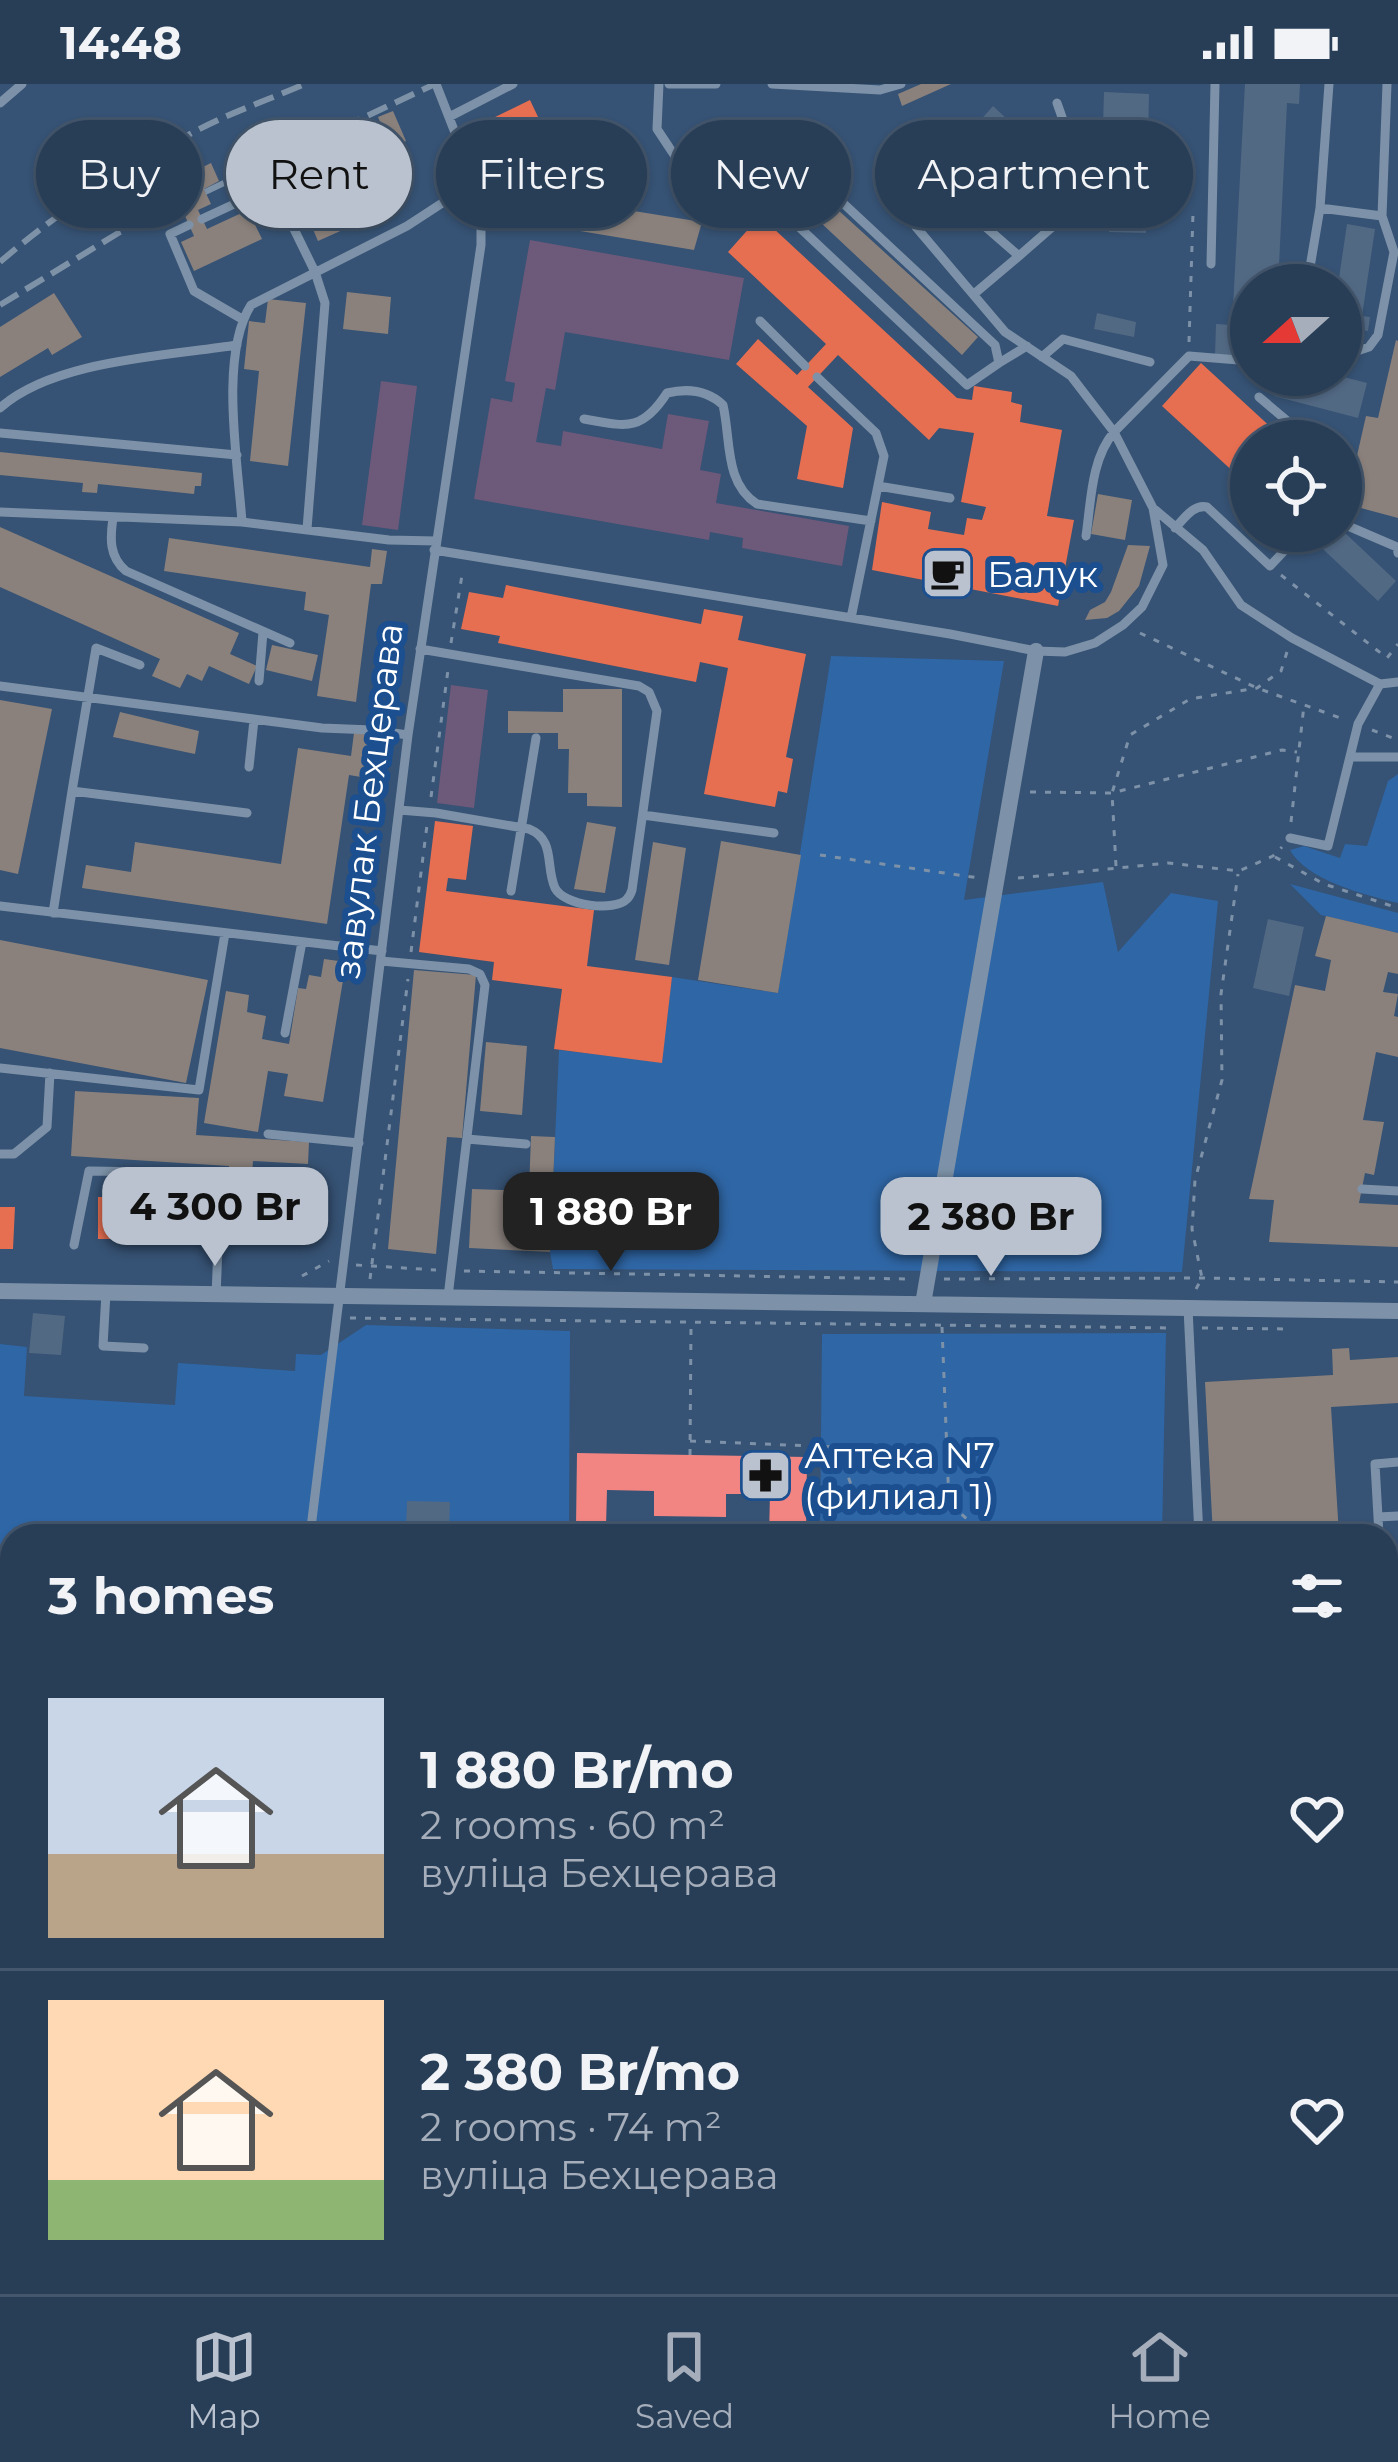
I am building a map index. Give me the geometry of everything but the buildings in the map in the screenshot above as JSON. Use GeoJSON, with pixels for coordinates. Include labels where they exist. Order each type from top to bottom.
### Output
{"type":"FeatureCollection","features":[{"type":"Feature","properties":{"kind":"street"},"geometry":{"type":"LineString","coordinates":[[922,1304],[1036,651]]}},
{"type":"Feature","properties":{"kind":"street"},"geometry":{"type":"LineString","coordinates":[[0,1292],[1398,1311]]}},
{"type":"Feature","properties":{"kind":"lane"},"geometry":{"type":"LineString","coordinates":[[0,103],[22,84]]}},
{"type":"Feature","properties":{"kind":"lane","name":"завулак Бехцерава"},"geometry":{"type":"LineString","coordinates":[[436,84],[450,120]]}},
{"type":"Feature","properties":{"kind":"lane"},"geometry":{"type":"LineString","coordinates":[[449,117],[513,84]]}},
{"type":"Feature","properties":{"kind":"lane"},"geometry":{"type":"LineString","coordinates":[[659,84],[657,129],[671,150]]}},
{"type":"Feature","properties":{"kind":"lane"},"geometry":{"type":"LineString","coordinates":[[669,84],[716,84]]}},
{"type":"Feature","properties":{"kind":"lane"},"geometry":{"type":"LineString","coordinates":[[772,84],[880,90],[901,84]]}},
{"type":"Feature","properties":{"kind":"lane"},"geometry":{"type":"LineString","coordinates":[[1211,264],[1215,84]]}},
{"type":"Feature","properties":{"kind":"lane"},"geometry":{"type":"LineString","coordinates":[[1311,264],[1320,208],[1329,84]]}},
{"type":"Feature","properties":{"kind":"lane"},"geometry":{"type":"LineString","coordinates":[[1362,349],[1378,335],[1394,252],[1382,216],[1387,84]]}},
{"type":"Feature","properties":{"kind":"lane"},"geometry":{"type":"LineString","coordinates":[[974,294],[1082,201],[1085,182],[1057,104]]}},
{"type":"Feature","properties":{"kind":"lane"},"geometry":{"type":"LineString","coordinates":[[1000,363],[995,345],[813,175],[782,212],[967,386],[1027,346]]}},
{"type":"Feature","properties":{"kind":"lane"},"geometry":{"type":"LineString","coordinates":[[202,219],[273,186],[315,272],[325,302],[307,530]]}},
{"type":"Feature","properties":{"kind":"lane"},"geometry":{"type":"LineString","coordinates":[[0,512],[242,522],[435,546],[465,555],[1036,651],[1065,652],[1095,643],[1142,608],[1163,565],[1153,508],[1114,432],[1071,376],[1005,332],[913,221],[914,215],[934,197],[949,195],[1019,256]]}},
{"type":"Feature","properties":{"kind":"lane"},"geometry":{"type":"LineString","coordinates":[[242,522],[232,373],[242,319],[251,305],[436,207]]}},
{"type":"Feature","properties":{"kind":"lane"},"geometry":{"type":"LineString","coordinates":[[1320,208],[1382,216]]}},
{"type":"Feature","properties":{"kind":"lane"},"geometry":{"type":"LineString","coordinates":[[183,228],[170,234],[194,291],[242,319]]}},
{"type":"Feature","properties":{"kind":"lane","name":"завулак Бехцерава"},"geometry":{"type":"LineString","coordinates":[[312,1524],[408,735],[482,228]]}},
{"type":"Feature","properties":{"kind":"lane"},"geometry":{"type":"LineString","coordinates":[[760,321],[806,366]]}},
{"type":"Feature","properties":{"kind":"lane"},"geometry":{"type":"LineString","coordinates":[[1042,357],[1063,339],[1150,362]]}},
{"type":"Feature","properties":{"kind":"lane"},"geometry":{"type":"LineString","coordinates":[[0,408],[78,369],[237,345]]}},
{"type":"Feature","properties":{"kind":"lane"},"geometry":{"type":"LineString","coordinates":[[1086,536],[1097,464],[1106,441],[1189,356],[1230,359]]}},
{"type":"Feature","properties":{"kind":"lane"},"geometry":{"type":"LineString","coordinates":[[817,377],[875,433],[884,456],[851,618]]}},
{"type":"Feature","properties":{"kind":"lane"},"geometry":{"type":"LineString","coordinates":[[584,418],[626,426],[642,420],[667,393],[711,395],[723,405],[726,437],[744,496],[757,504],[871,521]]}},
{"type":"Feature","properties":{"kind":"lane"},"geometry":{"type":"LineString","coordinates":[[1259,397],[1286,420]]}},
{"type":"Feature","properties":{"kind":"lane"},"geometry":{"type":"LineString","coordinates":[[0,434],[237,455]]}},
{"type":"Feature","properties":{"kind":"lane"},"geometry":{"type":"LineString","coordinates":[[878,485],[950,498]]}},
{"type":"Feature","properties":{"kind":"lane"},"geometry":{"type":"LineString","coordinates":[[1175,528],[1194,508],[1207,507],[1270,566],[1283,552]]}},
{"type":"Feature","properties":{"kind":"lane"},"geometry":{"type":"LineString","coordinates":[[1153,508],[1203,550],[1240,605],[1380,684],[1398,682]]}},
{"type":"Feature","properties":{"kind":"lane"},"geometry":{"type":"LineString","coordinates":[[113,518],[112,552],[126,572],[290,643]]}},
{"type":"Feature","properties":{"kind":"lane"},"geometry":{"type":"LineString","coordinates":[[1362,532],[1397,548],[1398,553]]}},
{"type":"Feature","properties":{"kind":"lane"},"geometry":{"type":"LineString","coordinates":[[260,681],[263,632]]}},
{"type":"Feature","properties":{"kind":"lane"},"geometry":{"type":"LineString","coordinates":[[53,913],[96,648],[140,665]]}},
{"type":"Feature","properties":{"kind":"lane"},"geometry":{"type":"LineString","coordinates":[[399,810],[540,833],[555,887],[571,902],[615,906],[632,890],[657,711],[650,692],[639,686],[420,650]]}},
{"type":"Feature","properties":{"kind":"lane"},"geometry":{"type":"LineString","coordinates":[[1290,838],[1328,846],[1358,724],[1380,684]]}},
{"type":"Feature","properties":{"kind":"lane"},"geometry":{"type":"LineString","coordinates":[[0,686],[408,735]]}},
{"type":"Feature","properties":{"kind":"lane"},"geometry":{"type":"LineString","coordinates":[[249,767],[254,720]]}},
{"type":"Feature","properties":{"kind":"lane"},"geometry":{"type":"LineString","coordinates":[[511,891],[536,738]]}},
{"type":"Feature","properties":{"kind":"lane"},"geometry":{"type":"LineString","coordinates":[[1351,757],[1398,757]]}},
{"type":"Feature","properties":{"kind":"lane"},"geometry":{"type":"LineString","coordinates":[[72,791],[248,813]]}},
{"type":"Feature","properties":{"kind":"lane"},"geometry":{"type":"LineString","coordinates":[[643,815],[774,833]]}},
{"type":"Feature","properties":{"kind":"lane"},"geometry":{"type":"LineString","coordinates":[[0,906],[302,942],[480,974],[485,985],[448,1299]]}},
{"type":"Feature","properties":{"kind":"lane"},"geometry":{"type":"LineString","coordinates":[[0,1068],[200,1090],[225,933]]}},
{"type":"Feature","properties":{"kind":"lane"},"geometry":{"type":"LineString","coordinates":[[285,1033],[302,942]]}},
{"type":"Feature","properties":{"kind":"lane"},"geometry":{"type":"LineString","coordinates":[[0,1154],[14,1154],[47,1127],[50,1072]]}},
{"type":"Feature","properties":{"kind":"lane"},"geometry":{"type":"LineString","coordinates":[[268,1134],[359,1142]]}},
{"type":"Feature","properties":{"kind":"lane"},"geometry":{"type":"LineString","coordinates":[[467,1138],[526,1144]]}},
{"type":"Feature","properties":{"kind":"lane"},"geometry":{"type":"LineString","coordinates":[[74,1245],[89,1171],[221,1173],[217,1295]]}},
{"type":"Feature","properties":{"kind":"lane"},"geometry":{"type":"LineString","coordinates":[[1362,1189],[1398,1191]]}},
{"type":"Feature","properties":{"kind":"lane"},"geometry":{"type":"LineString","coordinates":[[106,1293],[103,1346],[144,1348]]}},
{"type":"Feature","properties":{"kind":"lane"},"geometry":{"type":"LineString","coordinates":[[1188,1307],[1198,1524]]}},
{"type":"Feature","properties":{"kind":"lane"},"geometry":{"type":"LineString","coordinates":[[1378,1524],[1375,1464],[1398,1462]]}},
{"type":"Feature","properties":{"kind":"lane"},"geometry":{"type":"LineString","coordinates":[[1378,1517],[1398,1516]]}},
{"type":"Feature","properties":{"kind":"path"},"geometry":{"type":"LineString","coordinates":[[1189,356],[1193,213],[1212,214]]}},
{"type":"Feature","properties":{"kind":"path"},"geometry":{"type":"LineString","coordinates":[[365,1298],[373,1267],[465,555]]}},
{"type":"Feature","properties":{"kind":"path"},"geometry":{"type":"LineString","coordinates":[[1270,566],[1398,668]]}},
{"type":"Feature","properties":{"kind":"path"},"geometry":{"type":"LineString","coordinates":[[1123,625],[1257,688],[1398,740]]}},
{"type":"Feature","properties":{"kind":"path"},"geometry":{"type":"LineString","coordinates":[[1116,868],[1112,793],[1130,735],[1190,699],[1257,688],[1281,671],[1292,638]]}},
{"type":"Feature","properties":{"kind":"path"},"geometry":{"type":"LineString","coordinates":[[1387,658],[1398,644]]}},
{"type":"Feature","properties":{"kind":"path"},"geometry":{"type":"LineString","coordinates":[[820,855],[996,881],[1168,863],[1239,871],[1273,856],[1290,838],[1304,705]]}},
{"type":"Feature","properties":{"kind":"path"},"geometry":{"type":"LineString","coordinates":[[1010,792],[1112,793],[1282,750],[1297,752]]}},
{"type":"Feature","properties":{"kind":"path"},"geometry":{"type":"LineString","coordinates":[[1273,856],[1324,884],[1398,908]]}},
{"type":"Feature","properties":{"kind":"path"},"geometry":{"type":"LineString","coordinates":[[1188,1307],[1202,1278],[1192,1229],[1196,1180],[1222,1080],[1221,994],[1239,871]]}},
{"type":"Feature","properties":{"kind":"path"},"geometry":{"type":"LineString","coordinates":[[302,1276],[329,1261],[452,1270],[926,1280],[1398,1282]]}},
{"type":"Feature","properties":{"kind":"path"},"geometry":{"type":"LineString","coordinates":[[338,1318],[1305,1329]]}},
{"type":"Feature","properties":{"kind":"path"},"geometry":{"type":"LineString","coordinates":[[691,1322],[691,1454]]}},
{"type":"Feature","properties":{"kind":"path"},"geometry":{"type":"LineString","coordinates":[[942,1325],[953,1524]]}},
{"type":"Feature","properties":{"kind":"path"},"geometry":{"type":"LineString","coordinates":[[691,1442],[837,1447],[858,1503],[950,1503],[973,1524]]}},
{"type":"Feature","properties":{"kind":"shaded area"},"geometry":{"type":"Polygon","coordinates":[[[831,656],[1004,661],[964,900],[1103,882],[1118,952],[1171,893],[1218,901],[1182,1272],[553,1269],[559,1050],[661,1062],[672,977],[778,993],[831,656]]]}},
{"type":"Feature","properties":{"kind":"shaded area"},"geometry":{"type":"Polygon","coordinates":[[[1398,774],[1398,903],[1338,885],[1298,861],[1290,850],[1304,846],[1340,858],[1345,844],[1367,846],[1388,781],[1398,774]]]}},
{"type":"Feature","properties":{"kind":"shaded area"},"geometry":{"type":"Polygon","coordinates":[[[1290,884],[1398,913],[1398,933],[1321,915],[1290,884]]]}},
{"type":"Feature","properties":{"kind":"shaded area"},"geometry":{"type":"Polygon","coordinates":[[[366,1325],[570,1331],[569,1524],[0,1524],[0,1344],[27,1347],[24,1396],[175,1405],[178,1363],[295,1371],[296,1354],[321,1355],[366,1325]]]}},
{"type":"Feature","properties":{"kind":"shaded area"},"geometry":{"type":"Polygon","coordinates":[[[1166,1333],[1162,1524],[820,1524],[822,1334],[1166,1333]]]}},
{"type":"Feature","properties":{"kind":"railway"},"geometry":{"type":"LineString","coordinates":[[0,262],[69,208],[143,160],[221,119],[305,84]]}},
{"type":"Feature","properties":{"kind":"railway"},"geometry":{"type":"LineString","coordinates":[[205,192],[435,84]]}},
{"type":"Feature","properties":{"kind":"railway"},"geometry":{"type":"LineString","coordinates":[[0,305],[129,228]]}},
{"type":"Feature","properties":{"kind":"place","name":"Балук"},"geometry":{"type":"Point","coordinates":[948,574]}},
{"type":"Feature","properties":{"kind":"place","name":"Аптека N7 (филиал 1)"},"geometry":{"type":"Point","coordinates":[765,1476]}}]}
